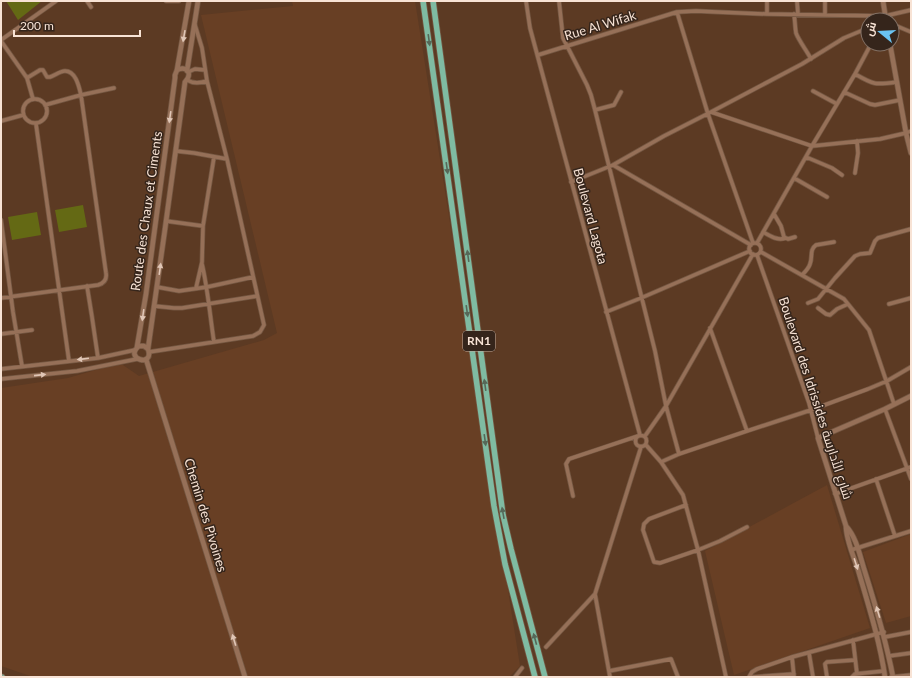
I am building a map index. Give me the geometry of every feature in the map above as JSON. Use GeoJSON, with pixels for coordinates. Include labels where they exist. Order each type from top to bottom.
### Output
{"type":"FeatureCollection","features":[{"type":"Feature","properties":{"kind":"highway","name":"RN1"},"geometry":{"type":"LineString","coordinates":[[423,1],[495,513],[505,564],[535,677]]}},
{"type":"Feature","properties":{"kind":"highway","name":"RN1"},"geometry":{"type":"LineString","coordinates":[[433,1],[503,515],[545,677]]}},
{"type":"Feature","properties":{"kind":"street"},"geometry":{"type":"LineString","coordinates":[[33,99],[27,78],[1,40],[56,1]]}},
{"type":"Feature","properties":{"kind":"street"},"geometry":{"type":"LineString","coordinates":[[87,1],[92,6]]}},
{"type":"Feature","properties":{"kind":"street"},"geometry":{"type":"LineString","coordinates":[[166,1],[179,1]]}},
{"type":"Feature","properties":{"kind":"street"},"geometry":{"type":"LineString","coordinates":[[189,1],[175,78],[179,82],[186,81],[198,84],[208,81]]}},
{"type":"Feature","properties":{"kind":"street"},"geometry":{"type":"LineString","coordinates":[[186,81],[189,76],[187,71],[198,1]]}},
{"type":"Feature","properties":{"kind":"street","name":"Boulevard Lagota"},"geometry":{"type":"LineString","coordinates":[[526,1],[530,28],[606,312],[641,436]]}},
{"type":"Feature","properties":{"kind":"street"},"geometry":{"type":"LineString","coordinates":[[560,1],[563,38],[591,95],[610,165],[655,351],[666,406],[679,454]]}},
{"type":"Feature","properties":{"kind":"street"},"geometry":{"type":"LineString","coordinates":[[767,1],[767,14]]}},
{"type":"Feature","properties":{"kind":"street"},"geometry":{"type":"LineString","coordinates":[[797,1],[796,33],[811,59]]}},
{"type":"Feature","properties":{"kind":"street"},"geometry":{"type":"LineString","coordinates":[[825,1],[825,14]]}},
{"type":"Feature","properties":{"kind":"street"},"geometry":{"type":"LineString","coordinates":[[883,1],[884,12]]}},
{"type":"Feature","properties":{"kind":"street","name":"Rue Al Wifak"},"geometry":{"type":"LineString","coordinates":[[900,13],[911,10]]}},
{"type":"Feature","properties":{"kind":"street"},"geometry":{"type":"LineString","coordinates":[[677,12],[754,244]]}},
{"type":"Feature","properties":{"kind":"street","name":"Rue Al Wifak"},"geometry":{"type":"LineString","coordinates":[[538,56],[677,12],[825,14],[860,16]]}},
{"type":"Feature","properties":{"kind":"street"},"geometry":{"type":"LineString","coordinates":[[148,350],[253,336],[260,332],[263,327],[227,159],[208,81],[202,48],[195,25]]}},
{"type":"Feature","properties":{"kind":"street"},"geometry":{"type":"LineString","coordinates":[[900,27],[911,32]]}},
{"type":"Feature","properties":{"kind":"street"},"geometry":{"type":"LineString","coordinates":[[571,182],[610,165],[710,113],[811,59],[844,38],[860,31]]}},
{"type":"Feature","properties":{"kind":"street"},"geometry":{"type":"LineString","coordinates":[[867,52],[774,214],[763,232],[749,249],[802,275],[844,299],[869,330],[894,404]]}},
{"type":"Feature","properties":{"kind":"street"},"geometry":{"type":"LineString","coordinates":[[891,52],[911,154]]}},
{"type":"Feature","properties":{"kind":"street"},"geometry":{"type":"LineString","coordinates":[[177,70],[182,68],[187,71],[195,69],[206,70]]}},
{"type":"Feature","properties":{"kind":"street"},"geometry":{"type":"LineString","coordinates":[[1,298],[101,284],[106,281],[80,94],[76,80],[72,74],[68,72],[63,72],[49,77],[46,76],[43,70],[40,70],[27,78]]}},
{"type":"Feature","properties":{"kind":"street"},"geometry":{"type":"LineString","coordinates":[[855,74],[874,84],[897,82]]}},
{"type":"Feature","properties":{"kind":"street","name":"Route des Chaux et Ciments"},"geometry":{"type":"LineString","coordinates":[[136,349],[146,294],[175,78]]}},
{"type":"Feature","properties":{"kind":"street","name":"Route des Chaux et Ciments"},"geometry":{"type":"LineString","coordinates":[[148,350],[186,81]]}},
{"type":"Feature","properties":{"kind":"street"},"geometry":{"type":"LineString","coordinates":[[45,105],[80,94],[114,88]]}},
{"type":"Feature","properties":{"kind":"street"},"geometry":{"type":"LineString","coordinates":[[813,91],[837,104]]}},
{"type":"Feature","properties":{"kind":"street"},"geometry":{"type":"LineString","coordinates":[[595,110],[614,105],[622,92]]}},
{"type":"Feature","properties":{"kind":"street"},"geometry":{"type":"LineString","coordinates":[[844,92],[875,105],[900,100]]}},
{"type":"Feature","properties":{"kind":"street"},"geometry":{"type":"LineString","coordinates":[[33,99],[38,99],[45,105],[47,113],[46,117],[40,123],[32,124],[25,119],[22,110],[25,103],[33,99]]}},
{"type":"Feature","properties":{"kind":"street"},"geometry":{"type":"LineString","coordinates":[[710,113],[812,146],[880,139],[911,131]]}},
{"type":"Feature","properties":{"kind":"street"},"geometry":{"type":"LineString","coordinates":[[1,121],[23,115]]}},
{"type":"Feature","properties":{"kind":"street"},"geometry":{"type":"LineString","coordinates":[[36,124],[69,361]]}},
{"type":"Feature","properties":{"kind":"street"},"geometry":{"type":"LineString","coordinates":[[855,173],[858,141]]}},
{"type":"Feature","properties":{"kind":"street"},"geometry":{"type":"LineString","coordinates":[[176,151],[227,159]]}},
{"type":"Feature","properties":{"kind":"street"},"geometry":{"type":"LineString","coordinates":[[196,288],[202,262],[204,226],[214,157]]}},
{"type":"Feature","properties":{"kind":"street"},"geometry":{"type":"LineString","coordinates":[[806,157],[832,168],[842,175]]}},
{"type":"Feature","properties":{"kind":"street"},"geometry":{"type":"LineString","coordinates":[[610,165],[754,244]]}},
{"type":"Feature","properties":{"kind":"street"},"geometry":{"type":"LineString","coordinates":[[794,178],[827,197]]}},
{"type":"Feature","properties":{"kind":"street"},"geometry":{"type":"LineString","coordinates":[[774,214],[779,221],[782,233],[786,238]]}},
{"type":"Feature","properties":{"kind":"street"},"geometry":{"type":"LineString","coordinates":[[1,220],[22,366]]}},
{"type":"Feature","properties":{"kind":"street"},"geometry":{"type":"LineString","coordinates":[[166,221],[204,226]]}},
{"type":"Feature","properties":{"kind":"street"},"geometry":{"type":"LineString","coordinates":[[808,303],[818,299],[857,254],[870,253],[876,239],[911,230]]}},
{"type":"Feature","properties":{"kind":"street"},"geometry":{"type":"LineString","coordinates":[[763,232],[774,238],[788,239],[795,237]]}},
{"type":"Feature","properties":{"kind":"street"},"geometry":{"type":"LineString","coordinates":[[802,275],[811,263],[813,246],[834,242]]}},
{"type":"Feature","properties":{"kind":"street","name":"Boulevard des Idrissides شارع الأدارسة"},"geometry":{"type":"LineString","coordinates":[[754,244],[761,246],[762,248],[755,253],[811,410],[818,438],[846,526],[846,534],[877,634],[885,677]]}},
{"type":"Feature","properties":{"kind":"street"},"geometry":{"type":"LineString","coordinates":[[606,312],[755,253]]}},
{"type":"Feature","properties":{"kind":"street"},"geometry":{"type":"LineString","coordinates":[[641,447],[636,442],[636,439],[641,436],[666,406],[755,253]]}},
{"type":"Feature","properties":{"kind":"street"},"geometry":{"type":"LineString","coordinates":[[1,262],[7,261]]}},
{"type":"Feature","properties":{"kind":"street"},"geometry":{"type":"LineString","coordinates":[[202,262],[207,287],[214,342]]}},
{"type":"Feature","properties":{"kind":"street"},"geometry":{"type":"LineString","coordinates":[[157,287],[177,291],[207,287],[252,277]]}},
{"type":"Feature","properties":{"kind":"street"},"geometry":{"type":"LineString","coordinates":[[87,286],[98,358]]}},
{"type":"Feature","properties":{"kind":"street"},"geometry":{"type":"LineString","coordinates":[[154,306],[182,308],[257,296]]}},
{"type":"Feature","properties":{"kind":"street"},"geometry":{"type":"LineString","coordinates":[[889,304],[911,298]]}},
{"type":"Feature","properties":{"kind":"street"},"geometry":{"type":"LineString","coordinates":[[818,308],[830,315],[837,309],[848,304]]}},
{"type":"Feature","properties":{"kind":"street"},"geometry":{"type":"LineString","coordinates":[[710,328],[747,431]]}},
{"type":"Feature","properties":{"kind":"street"},"geometry":{"type":"LineString","coordinates":[[1,334],[32,330]]}},
{"type":"Feature","properties":{"kind":"street"},"geometry":{"type":"LineString","coordinates":[[1,369],[98,358],[136,349],[141,346],[144,346],[148,350],[149,356],[142,360],[137,358],[77,371],[1,379]]}},
{"type":"Feature","properties":{"kind":"street"},"geometry":{"type":"LineString","coordinates":[[136,349],[135,355],[137,358]]}},
{"type":"Feature","properties":{"kind":"street","name":"Chemin des Pivoines"},"geometry":{"type":"LineString","coordinates":[[146,359],[245,677]]}},
{"type":"Feature","properties":{"kind":"street"},"geometry":{"type":"LineString","coordinates":[[661,462],[679,454],[811,410],[887,381],[911,367]]}},
{"type":"Feature","properties":{"kind":"street"},"geometry":{"type":"LineString","coordinates":[[818,438],[911,396]]}},
{"type":"Feature","properties":{"kind":"street"},"geometry":{"type":"LineString","coordinates":[[885,409],[909,467],[911,479]]}},
{"type":"Feature","properties":{"kind":"street"},"geometry":{"type":"LineString","coordinates":[[573,496],[566,464],[569,459],[641,436],[647,439],[646,445]]}},
{"type":"Feature","properties":{"kind":"street"},"geometry":{"type":"LineString","coordinates":[[641,447],[646,445]]}},
{"type":"Feature","properties":{"kind":"street"},"geometry":{"type":"LineString","coordinates":[[646,445],[661,462],[683,495],[698,550],[726,677]]}},
{"type":"Feature","properties":{"kind":"street"},"geometry":{"type":"LineString","coordinates":[[546,647],[595,594],[641,447]]}},
{"type":"Feature","properties":{"kind":"street"},"geometry":{"type":"LineString","coordinates":[[835,494],[909,467]]}},
{"type":"Feature","properties":{"kind":"street"},"geometry":{"type":"LineString","coordinates":[[876,480],[895,536]]}},
{"type":"Feature","properties":{"kind":"street"},"geometry":{"type":"LineString","coordinates":[[686,505],[649,520],[644,524],[643,530],[654,562],[660,563],[698,550],[720,541],[747,527]]}},
{"type":"Feature","properties":{"kind":"street","name":"Boulevard des Idrissides شارع الأدارسة"},"geometry":{"type":"LineString","coordinates":[[846,526],[851,532],[858,548],[884,634],[892,677]]}},
{"type":"Feature","properties":{"kind":"street"},"geometry":{"type":"LineString","coordinates":[[852,550],[911,530]]}},
{"type":"Feature","properties":{"kind":"street"},"geometry":{"type":"LineString","coordinates":[[595,594],[610,677]]}},
{"type":"Feature","properties":{"kind":"street"},"geometry":{"type":"LineString","coordinates":[[749,677],[752,672],[757,669],[792,657],[853,640],[877,634],[911,632]]}},
{"type":"Feature","properties":{"kind":"street"},"geometry":{"type":"LineString","coordinates":[[853,640],[857,674]]}},
{"type":"Feature","properties":{"kind":"street"},"geometry":{"type":"LineString","coordinates":[[809,653],[813,677]]}},
{"type":"Feature","properties":{"kind":"street"},"geometry":{"type":"LineString","coordinates":[[889,656],[911,653]]}},
{"type":"Feature","properties":{"kind":"street"},"geometry":{"type":"LineString","coordinates":[[753,677],[794,675],[792,657]]}},
{"type":"Feature","properties":{"kind":"street"},"geometry":{"type":"LineString","coordinates":[[609,671],[671,659],[678,677]]}},
{"type":"Feature","properties":{"kind":"street"},"geometry":{"type":"LineString","coordinates":[[827,677],[825,664],[827,662],[855,660]]}},
{"type":"Feature","properties":{"kind":"street"},"geometry":{"type":"LineString","coordinates":[[515,677],[522,668]]}},
{"type":"Feature","properties":{"kind":"street"},"geometry":{"type":"LineString","coordinates":[[852,677],[857,674],[884,671]]}},
{"type":"Feature","properties":{"kind":"street"},"geometry":{"type":"LineString","coordinates":[[892,677],[911,675]]}},
{"type":"Feature","properties":{"kind":"shaded area"},"geometry":{"type":"Polygon","coordinates":[[[6,1],[42,1],[18,20],[6,1]]]}},
{"type":"Feature","properties":{"kind":"shaded area"},"geometry":{"type":"Polygon","coordinates":[[[292,1],[415,1],[520,666],[509,677],[33,677],[1,666],[1,388],[68,378],[120,363],[139,376],[264,340],[277,333],[201,15],[293,6],[292,1]]]}},
{"type":"Feature","properties":{"kind":"shaded area"},"geometry":{"type":"Polygon","coordinates":[[[83,205],[87,227],[59,232],[55,210],[83,205]]]}},
{"type":"Feature","properties":{"kind":"shaded area"},"geometry":{"type":"Polygon","coordinates":[[[37,212],[41,235],[12,240],[8,217],[37,212]]]}},
{"type":"Feature","properties":{"kind":"shaded area"},"geometry":{"type":"Polygon","coordinates":[[[827,485],[870,628],[734,675],[705,551],[827,485]]]}},
{"type":"Feature","properties":{"kind":"shaded area"},"geometry":{"type":"Polygon","coordinates":[[[911,534],[911,616],[886,623],[863,552],[911,534]]]}}]}
